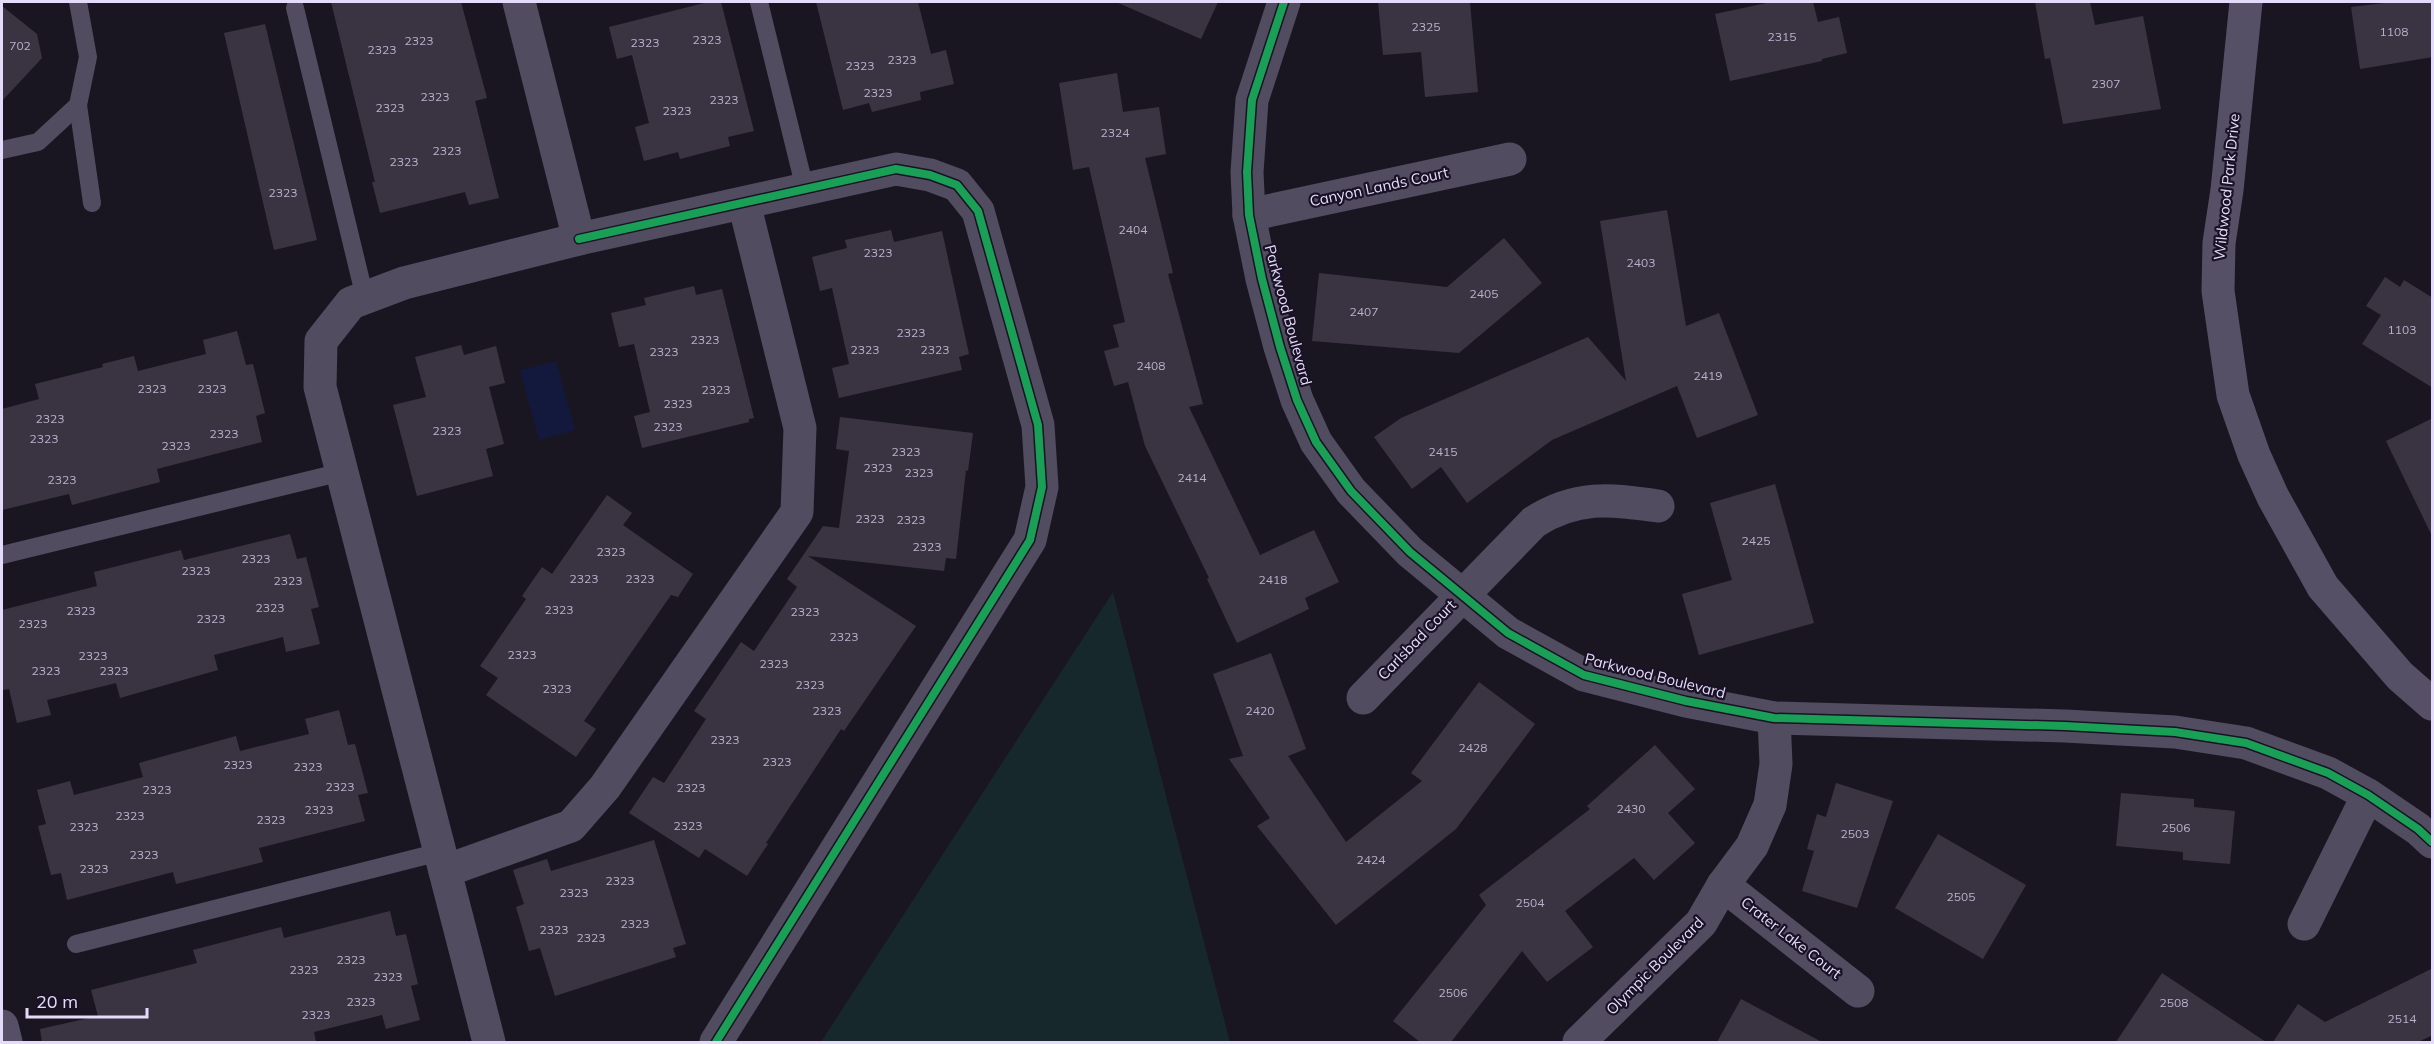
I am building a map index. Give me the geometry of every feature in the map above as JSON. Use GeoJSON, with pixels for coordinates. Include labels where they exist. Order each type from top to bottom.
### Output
{"type":"FeatureCollection","features":[{"type":"Feature","properties":{"kind":"street"},"geometry":{"type":"LineString","coordinates":[[519,2],[579,239]]}},
{"type":"Feature","properties":{"kind":"street","name":"Parkwood Boulevard"},"geometry":{"type":"LineString","coordinates":[[1284,2],[1251,100],[1247,172],[1249,215],[1280,347],[1297,400],[1316,442],[1351,491],[1410,552],[1508,633],[1584,675],[1686,701],[1774,718],[2065,726],[2175,732],[2246,743],[2328,773],[2368,795],[2433,842]]}},
{"type":"Feature","properties":{"kind":"street","name":"Wildwood Park Drive"},"geometry":{"type":"LineString","coordinates":[[2246,2],[2228,190],[2219,243],[2218,291],[2233,396],[2254,455],[2273,497],[2323,587],[2400,676],[2433,704]]}},
{"type":"Feature","properties":{"kind":"street","name":"Canyon Lands Court"},"geometry":{"type":"LineString","coordinates":[[1249,215],[1510,159]]}},
{"type":"Feature","properties":{"kind":"street"},"geometry":{"type":"LineString","coordinates":[[489,1042],[320,387],[321,341],[351,303],[404,283],[579,239],[896,169],[930,175],[957,185],[978,211],[1038,424],[1042,487],[1030,540],[716,1042]]}},
{"type":"Feature","properties":{"kind":"street"},"geometry":{"type":"LineString","coordinates":[[442,862],[571,826],[605,787],[797,512],[800,428],[744,202]]}},
{"type":"Feature","properties":{"kind":"street","name":"Carlsbad Court"},"geometry":{"type":"LineString","coordinates":[[1362,698],[1534,522],[1550,511],[1573,503],[1623,501],[1658,506]]}},
{"type":"Feature","properties":{"kind":"street","name":"Olympic Boulevard"},"geometry":{"type":"LineString","coordinates":[[1579,1042],[1701,923],[1723,885],[1752,846],[1770,805],[1776,764],[1774,718]]}},
{"type":"Feature","properties":{"kind":"street"},"geometry":{"type":"LineString","coordinates":[[2304,924],[2368,795]]}},
{"type":"Feature","properties":{"kind":"street","name":"Crater Lake Court"},"geometry":{"type":"LineString","coordinates":[[1723,885],[1858,991]]}},
{"type":"Feature","properties":{"kind":"street"},"geometry":{"type":"LineString","coordinates":[[2,1026],[6,1042]]}},
{"type":"Feature","properties":{"kind":"lane"},"geometry":{"type":"LineString","coordinates":[[78,2],[88,57],[78,105],[92,203]]}},
{"type":"Feature","properties":{"kind":"lane"},"geometry":{"type":"LineString","coordinates":[[759,2],[805,189]]}},
{"type":"Feature","properties":{"kind":"lane"},"geometry":{"type":"LineString","coordinates":[[295,8],[365,298]]}},
{"type":"Feature","properties":{"kind":"lane"},"geometry":{"type":"LineString","coordinates":[[2,150],[38,142],[78,105]]}},
{"type":"Feature","properties":{"kind":"lane"},"geometry":{"type":"LineString","coordinates":[[2,555],[342,472]]}},
{"type":"Feature","properties":{"kind":"lane"},"geometry":{"type":"LineString","coordinates":[[76,944],[442,862]]}},
{"type":"Feature","properties":{"kind":"shaded area"},"geometry":{"type":"Polygon","coordinates":[[[1113,592],[1230,1042],[821,1042],[1113,592]]]}},
{"type":"Feature","properties":{"kind":"water"},"geometry":{"type":"Polygon","coordinates":[[[556,361],[575,430],[539,440],[520,370],[556,361]]]}},
{"type":"Feature","properties":{"kind":"building"},"geometry":{"type":"Polygon","coordinates":[[[331,2],[461,2],[487,98],[475,101],[499,198],[469,205],[465,192],[380,213],[372,182],[375,182],[331,2]]]}},
{"type":"Feature","properties":{"kind":"building"},"geometry":{"type":"Polygon","coordinates":[[[708,2],[721,2],[754,131],[728,137],[730,146],[680,159],[678,152],[644,161],[635,127],[649,123],[632,55],[617,59],[609,27],[708,2]]]}},
{"type":"Feature","properties":{"kind":"building"},"geometry":{"type":"Polygon","coordinates":[[[816,2],[918,2],[931,54],[946,50],[954,84],[920,92],[921,100],[872,112],[869,103],[843,110],[816,2]]]}},
{"type":"Feature","properties":{"kind":"building"},"geometry":{"type":"Polygon","coordinates":[[[1116,2],[1218,2],[1201,39],[1116,2]]]}},
{"type":"Feature","properties":{"kind":"building"},"geometry":{"type":"Polygon","coordinates":[[[1378,2],[1470,2],[1478,92],[1425,97],[1421,52],[1383,55],[1378,2]]]}},
{"type":"Feature","properties":{"kind":"building"},"geometry":{"type":"Polygon","coordinates":[[[1771,2],[1813,2],[1818,22],[1839,17],[1847,53],[1822,59],[1822,61],[1730,81],[1715,14],[1771,2]]]}},
{"type":"Feature","properties":{"kind":"building"},"geometry":{"type":"Polygon","coordinates":[[[2035,2],[2090,2],[2095,25],[2143,16],[2161,109],[2063,124],[2050,58],[2045,59],[2035,2]]]}},
{"type":"Feature","properties":{"kind":"building"},"geometry":{"type":"Polygon","coordinates":[[[2393,2],[2433,2],[2433,57],[2360,69],[2351,7],[2393,2]]]}},
{"type":"Feature","properties":{"kind":"building"},"geometry":{"type":"Polygon","coordinates":[[[2,6],[37,34],[42,58],[2,101],[2,6]]]}},
{"type":"Feature","properties":{"kind":"building"},"geometry":{"type":"Polygon","coordinates":[[[265,24],[317,240],[274,250],[224,33],[265,24]]]}},
{"type":"Feature","properties":{"kind":"building"},"geometry":{"type":"Polygon","coordinates":[[[1117,73],[1123,112],[1159,107],[1166,154],[1145,158],[1173,273],[1168,274],[1203,404],[1189,407],[1260,555],[1314,530],[1339,582],[1305,598],[1309,609],[1237,643],[1207,579],[1209,578],[1145,446],[1128,382],[1114,386],[1104,351],[1119,347],[1113,325],[1125,322],[1089,167],[1073,170],[1059,83],[1117,73]]]}},
{"type":"Feature","properties":{"kind":"building"},"geometry":{"type":"Polygon","coordinates":[[[1667,210],[1686,326],[1719,313],[1758,415],[1697,438],[1677,386],[1552,440],[1467,503],[1441,467],[1412,489],[1374,437],[1401,418],[1588,337],[1626,381],[1600,221],[1667,210]]]}},
{"type":"Feature","properties":{"kind":"building"},"geometry":{"type":"Polygon","coordinates":[[[891,230],[894,242],[942,231],[969,354],[959,357],[962,370],[839,398],[832,368],[849,364],[832,288],[820,291],[812,257],[847,248],[845,240],[891,230]]]}},
{"type":"Feature","properties":{"kind":"building"},"geometry":{"type":"Polygon","coordinates":[[[1504,238],[1542,283],[1459,353],[1312,341],[1319,273],[1447,287],[1504,238]]]}},
{"type":"Feature","properties":{"kind":"building"},"geometry":{"type":"Polygon","coordinates":[[[2385,277],[2400,287],[2404,280],[2433,298],[2433,388],[2362,344],[2381,315],[2366,306],[2385,277]]]}},
{"type":"Feature","properties":{"kind":"building"},"geometry":{"type":"Polygon","coordinates":[[[694,286],[696,295],[722,289],[754,418],[749,419],[749,422],[642,448],[634,416],[650,412],[634,344],[619,347],[611,313],[646,305],[644,298],[694,286]]]}},
{"type":"Feature","properties":{"kind":"building"},"geometry":{"type":"Polygon","coordinates":[[[237,331],[246,365],[253,364],[265,413],[256,416],[262,442],[157,469],[160,482],[72,505],[69,494],[2,510],[2,409],[39,399],[35,384],[103,367],[102,364],[134,356],[138,371],[206,354],[203,340],[237,331]]]}},
{"type":"Feature","properties":{"kind":"building"},"geometry":{"type":"Polygon","coordinates":[[[461,345],[464,355],[496,346],[505,383],[489,387],[504,444],[486,449],[493,476],[417,496],[393,405],[426,397],[415,357],[461,345]]]}},
{"type":"Feature","properties":{"kind":"building"},"geometry":{"type":"Polygon","coordinates":[[[840,417],[973,433],[968,471],[966,470],[956,559],[946,558],[944,571],[808,556],[916,626],[844,731],[841,729],[747,876],[705,849],[699,858],[629,813],[653,777],[664,783],[706,719],[694,711],[741,642],[754,651],[797,587],[787,579],[823,526],[839,528],[849,451],[836,449],[840,417]]]}},
{"type":"Feature","properties":{"kind":"building"},"geometry":{"type":"Polygon","coordinates":[[[2433,418],[2433,538],[2386,441],[2433,418]]]}},
{"type":"Feature","properties":{"kind":"building"},"geometry":{"type":"Polygon","coordinates":[[[1775,484],[1814,623],[1699,655],[1682,594],[1732,580],[1710,503],[1775,484]]]}},
{"type":"Feature","properties":{"kind":"building"},"geometry":{"type":"Polygon","coordinates":[[[607,495],[632,513],[623,525],[693,574],[678,597],[671,595],[584,721],[596,729],[576,757],[486,695],[498,678],[480,666],[526,599],[522,596],[542,567],[552,574],[607,495]]]}},
{"type":"Feature","properties":{"kind":"building"},"geometry":{"type":"Polygon","coordinates":[[[290,534],[297,559],[306,557],[319,607],[311,609],[320,644],[286,652],[283,637],[214,655],[218,670],[120,698],[116,683],[47,700],[51,715],[17,723],[9,689],[2,690],[2,610],[97,586],[94,572],[181,550],[184,560],[290,534]]]}},
{"type":"Feature","properties":{"kind":"building"},"geometry":{"type":"Polygon","coordinates":[[[1271,653],[1306,749],[1288,756],[1346,842],[1422,781],[1411,773],[1479,682],[1535,724],[1456,829],[1336,925],[1257,826],[1270,818],[1229,759],[1243,756],[1213,674],[1271,653]]]}},
{"type":"Feature","properties":{"kind":"building"},"geometry":{"type":"Polygon","coordinates":[[[339,710],[348,745],[355,744],[368,793],[358,795],[365,821],[259,848],[263,862],[176,884],[173,872],[67,900],[61,873],[51,875],[38,826],[46,824],[37,790],[70,781],[74,795],[143,777],[139,763],[236,736],[240,751],[309,734],[305,719],[339,710]]]}},
{"type":"Feature","properties":{"kind":"building"},"geometry":{"type":"Polygon","coordinates":[[[1655,745],[1695,789],[1668,813],[1695,843],[1654,880],[1634,858],[1565,911],[1593,947],[1547,982],[1522,951],[1451,1042],[1420,1042],[1393,1021],[1486,905],[1479,895],[1590,809],[1587,806],[1655,745]]]}},
{"type":"Feature","properties":{"kind":"building"},"geometry":{"type":"Polygon","coordinates":[[[1836,783],[1893,801],[1857,908],[1802,891],[1814,851],[1807,849],[1817,814],[1826,817],[1836,783]]]}},
{"type":"Feature","properties":{"kind":"building"},"geometry":{"type":"Polygon","coordinates":[[[2121,793],[2194,799],[2194,807],[2235,811],[2230,864],[2183,860],[2183,852],[2116,846],[2121,793]]]}},
{"type":"Feature","properties":{"kind":"building"},"geometry":{"type":"Polygon","coordinates":[[[1938,834],[2026,885],[1983,959],[1895,908],[1938,834]]]}},
{"type":"Feature","properties":{"kind":"building"},"geometry":{"type":"Polygon","coordinates":[[[654,840],[686,944],[673,948],[676,957],[555,996],[540,948],[529,951],[516,907],[524,904],[513,870],[547,859],[551,871],[654,840]]]}},
{"type":"Feature","properties":{"kind":"building"},"geometry":{"type":"Polygon","coordinates":[[[390,911],[396,936],[406,934],[418,984],[411,986],[420,1020],[386,1029],[382,1015],[314,1032],[316,1042],[42,1042],[40,1029],[98,1016],[91,990],[197,963],[193,950],[281,927],[284,938],[390,911]]]}},
{"type":"Feature","properties":{"kind":"building"},"geometry":{"type":"Polygon","coordinates":[[[2433,968],[2433,1035],[2418,1042],[2273,1042],[2298,1004],[2325,1022],[2433,968]]]}},
{"type":"Feature","properties":{"kind":"building"},"geometry":{"type":"Polygon","coordinates":[[[2162,973],[2266,1042],[2116,1042],[2162,973]]]}},
{"type":"Feature","properties":{"kind":"building"},"geometry":{"type":"Polygon","coordinates":[[[1741,999],[1822,1042],[1717,1042],[1741,999]]]}},
{"type":"Feature","properties":{"kind":"cycle path"},"geometry":{"type":"LineString","coordinates":[[1284,2],[1252,100],[1247,172],[1249,215],[1262,279],[1297,400],[1316,442],[1351,491],[1410,552],[1508,633],[1584,675],[1686,701],[1774,718],[2065,726],[2175,732],[2246,743],[2328,773],[2368,795],[2418,829],[2432,842]]}},
{"type":"Feature","properties":{"kind":"cycle path"},"geometry":{"type":"LineString","coordinates":[[579,239],[896,169],[930,175],[957,185],[978,211],[1038,425],[1042,487],[1030,540],[716,1042]]}}]}
